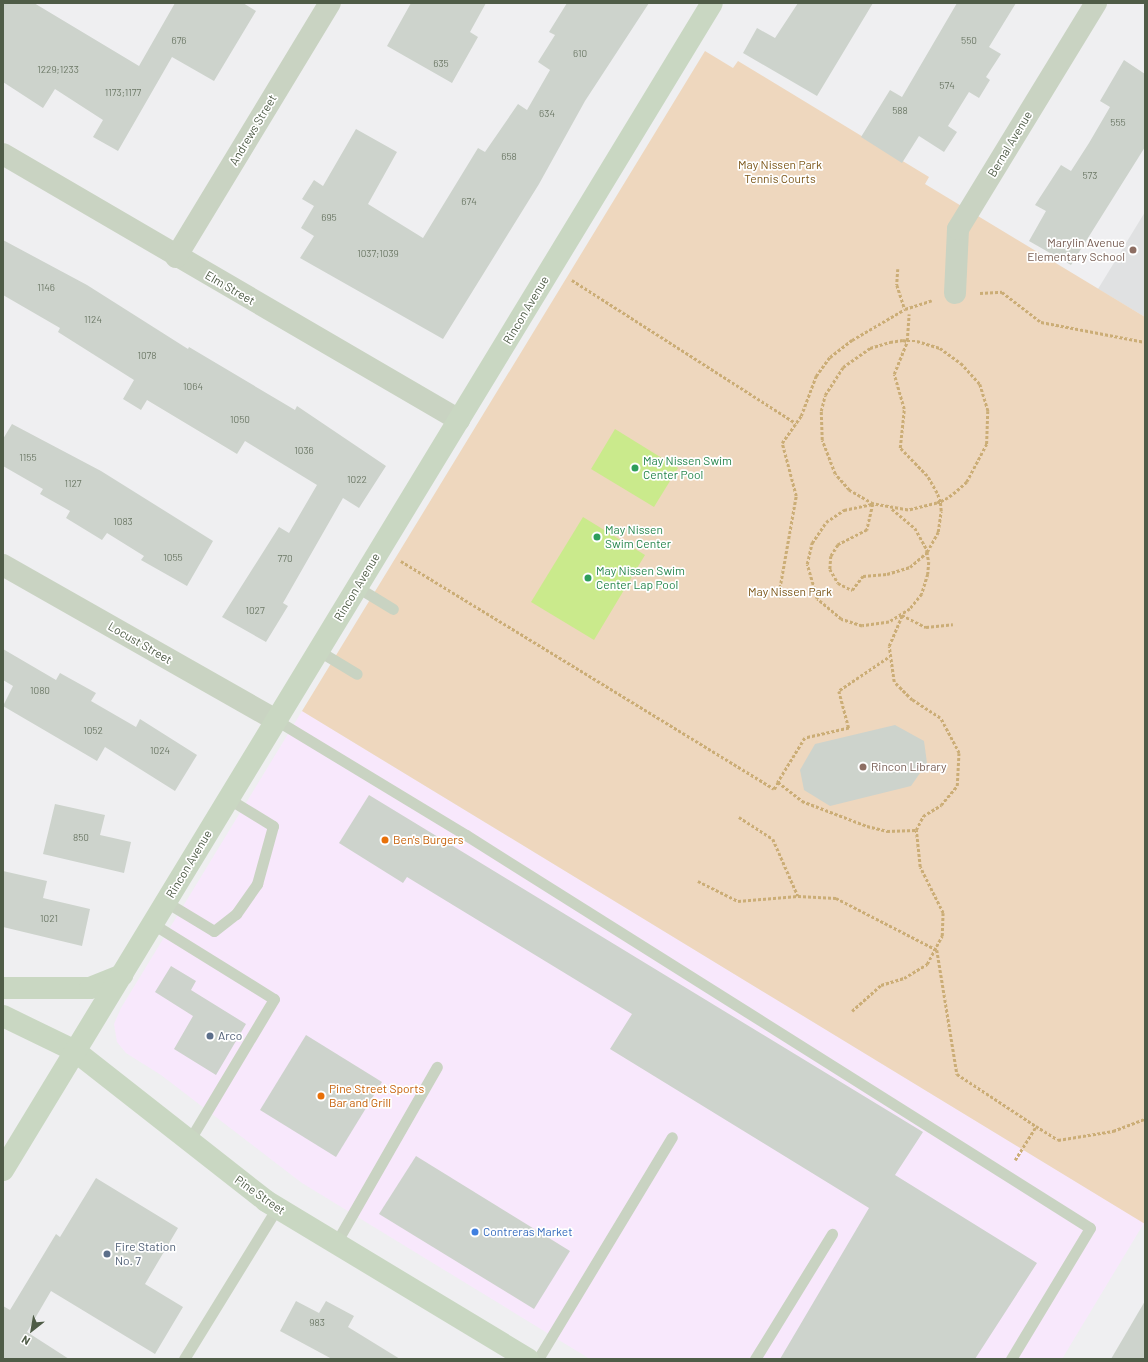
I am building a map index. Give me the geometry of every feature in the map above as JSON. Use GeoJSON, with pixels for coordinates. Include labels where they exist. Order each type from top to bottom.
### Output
{"type":"FeatureCollection","features":[{"type":"Feature","properties":{"kind":"street","name":"Andrews Street"},"geometry":{"type":"LineString","coordinates":[[176,257],[330,3]]}},
{"type":"Feature","properties":{"kind":"street","name":"Rincon Avenue"},"geometry":{"type":"LineString","coordinates":[[3,1170],[712,3]]}},
{"type":"Feature","properties":{"kind":"street","name":"Bernal Avenue"},"geometry":{"type":"LineString","coordinates":[[955,293],[958,229],[1096,3]]}},
{"type":"Feature","properties":{"kind":"street","name":"Elm Street"},"geometry":{"type":"LineString","coordinates":[[3,154],[176,257],[459,420]]}},
{"type":"Feature","properties":{"kind":"street","name":"Locust Street"},"geometry":{"type":"LineString","coordinates":[[3,565],[276,720]]}},
{"type":"Feature","properties":{"kind":"street"},"geometry":{"type":"LineString","coordinates":[[3,988],[90,988],[122,975]]}},
{"type":"Feature","properties":{"kind":"street","name":"Pine Street"},"geometry":{"type":"LineString","coordinates":[[3,1016],[75,1052],[278,1208],[528,1359]]}},
{"type":"Feature","properties":{"kind":"lane"},"geometry":{"type":"LineString","coordinates":[[357,587],[393,609]]}},
{"type":"Feature","properties":{"kind":"lane"},"geometry":{"type":"LineString","coordinates":[[318,651],[357,674]]}},
{"type":"Feature","properties":{"kind":"lane"},"geometry":{"type":"LineString","coordinates":[[276,720],[1090,1228],[1011,1359]]}},
{"type":"Feature","properties":{"kind":"lane"},"geometry":{"type":"LineString","coordinates":[[166,902],[214,931],[236,914],[257,884],[273,826],[228,799]]}},
{"type":"Feature","properties":{"kind":"lane"},"geometry":{"type":"LineString","coordinates":[[153,924],[274,999],[189,1141]]}},
{"type":"Feature","properties":{"kind":"lane"},"geometry":{"type":"LineString","coordinates":[[336,1243],[437,1067]]}},
{"type":"Feature","properties":{"kind":"lane"},"geometry":{"type":"LineString","coordinates":[[538,1359],[672,1137]]}},
{"type":"Feature","properties":{"kind":"lane"},"geometry":{"type":"LineString","coordinates":[[184,1359],[278,1208]]}},
{"type":"Feature","properties":{"kind":"lane"},"geometry":{"type":"LineString","coordinates":[[755,1359],[832,1234]]}},
{"type":"Feature","properties":{"kind":"path"},"geometry":{"type":"LineString","coordinates":[[778,598],[796,496],[782,443],[796,423],[816,376],[830,357],[905,309],[897,285],[898,269]]}},
{"type":"Feature","properties":{"kind":"path"},"geometry":{"type":"LineString","coordinates":[[572,280],[796,423]]}},
{"type":"Feature","properties":{"kind":"path"},"geometry":{"type":"LineString","coordinates":[[955,293],[1002,292],[1041,322],[1145,342]]}},
{"type":"Feature","properties":{"kind":"path"},"geometry":{"type":"LineString","coordinates":[[873,504],[867,530],[838,545],[831,556],[830,569],[838,583],[852,590],[863,576],[901,571],[927,552],[938,532],[940,502],[927,476],[900,448],[904,409],[894,374],[907,341],[909,314]]}},
{"type":"Feature","properties":{"kind":"path"},"geometry":{"type":"LineString","coordinates":[[907,341],[940,348],[961,363],[980,384],[988,411],[987,444],[980,462],[961,488],[940,502],[916,510],[892,509],[873,504],[850,490],[830,466],[822,440],[821,411],[833,380],[851,360],[879,345],[907,341]]}},
{"type":"Feature","properties":{"kind":"path"},"geometry":{"type":"LineString","coordinates":[[873,504],[844,510],[826,522],[812,543],[808,575],[817,598],[841,619],[872,626],[902,615],[926,627],[952,624]]}},
{"type":"Feature","properties":{"kind":"path"},"geometry":{"type":"LineString","coordinates":[[852,1011],[881,985],[916,973],[936,950],[942,936],[943,913],[920,867],[916,830],[923,816],[941,805],[956,786],[959,753],[940,718],[902,692],[894,682],[888,658],[892,633],[902,615],[922,594],[928,574],[927,552],[915,528],[892,509]]}},
{"type":"Feature","properties":{"kind":"path"},"geometry":{"type":"LineString","coordinates":[[400,561],[774,789],[805,738],[849,728],[839,691],[888,658]]}},
{"type":"Feature","properties":{"kind":"path"},"geometry":{"type":"LineString","coordinates":[[778,782],[802,801],[867,826],[887,831],[916,830]]}},
{"type":"Feature","properties":{"kind":"path"},"geometry":{"type":"LineString","coordinates":[[739,817],[773,839],[798,896]]}},
{"type":"Feature","properties":{"kind":"path"},"geometry":{"type":"LineString","coordinates":[[698,881],[738,901],[798,896],[836,898],[936,950]]}},
{"type":"Feature","properties":{"kind":"path"},"geometry":{"type":"LineString","coordinates":[[936,950],[957,1074],[1058,1140],[1113,1131],[1145,1119]]}},
{"type":"Feature","properties":{"kind":"path"},"geometry":{"type":"LineString","coordinates":[[1006,1175],[1036,1126]]}},
{"type":"Feature","properties":{"kind":"shaded area","name":"Marylin Avenue Elementary School"},"geometry":{"type":"Polygon","coordinates":[[[1145,212],[1145,317],[1098,289],[1145,212]]]}},
{"type":"Feature","properties":{"kind":"shaded area","name":"May Nissen Swim Center Pool"},"geometry":{"type":"Polygon","coordinates":[[[615,429],[678,468],[654,507],[591,469],[615,429]]]}},
{"type":"Feature","properties":{"kind":"shaded area","name":"May Nissen Swim Center Lap Pool"},"geometry":{"type":"Polygon","coordinates":[[[583,517],[645,555],[594,640],[531,602],[583,517]]]}},
{"type":"Feature","properties":{"kind":"shaded area"},"geometry":{"type":"Polygon","coordinates":[[[302,711],[1144,1223],[1062,1359],[590,1359],[302,1183],[161,1075],[126,1053],[117,1042],[114,1024],[121,1008],[302,711]]]}},
{"type":"Feature","properties":{"kind":"green space","name":"May Nissen Park"},"geometry":{"type":"Polygon","coordinates":[[[705,51],[733,68],[738,61],[929,177],[925,184],[1145,317],[1145,1224],[302,711],[705,51]]]}},
{"type":"Feature","properties":{"kind":"building"},"geometry":{"type":"Polygon","coordinates":[[[3,3],[34,3],[139,66],[175,3],[243,3],[256,11],[214,81],[172,57],[118,151],[93,137],[103,120],[55,89],[43,108],[3,82],[3,3]]]}},
{"type":"Feature","properties":{"kind":"building"},"geometry":{"type":"Polygon","coordinates":[[[411,3],[486,3],[470,32],[478,37],[452,83],[387,46],[411,3]]]}},
{"type":"Feature","properties":{"kind":"building"},"geometry":{"type":"Polygon","coordinates":[[[567,3],[649,3],[585,101],[539,184],[443,339],[300,258],[314,236],[301,228],[314,206],[302,199],[314,180],[323,186],[356,129],[397,152],[368,204],[423,238],[478,148],[485,152],[518,104],[527,110],[550,70],[538,62],[555,35],[549,32],[567,3]]]}},
{"type":"Feature","properties":{"kind":"building"},"geometry":{"type":"Polygon","coordinates":[[[798,3],[873,3],[817,96],[743,53],[757,28],[775,38],[798,3]]]}},
{"type":"Feature","properties":{"kind":"building"},"geometry":{"type":"Polygon","coordinates":[[[957,3],[1016,3],[989,47],[1001,54],[986,77],[990,80],[979,98],[969,92],[948,126],[957,132],[944,152],[919,136],[902,163],[861,137],[890,90],[902,97],[957,3]]]}},
{"type":"Feature","properties":{"kind":"building"},"geometry":{"type":"Polygon","coordinates":[[[1124,60],[1145,74],[1145,147],[1071,265],[1029,241],[1046,211],[1035,205],[1061,165],[1071,171],[1089,143],[1110,107],[1100,101],[1124,60]]]}},
{"type":"Feature","properties":{"kind":"building"},"geometry":{"type":"Polygon","coordinates":[[[3,240],[87,285],[188,349],[189,347],[295,410],[297,406],[386,466],[359,508],[343,498],[283,603],[288,606],[266,642],[222,617],[279,527],[289,533],[317,485],[245,441],[237,454],[147,400],[141,410],[123,399],[134,380],[58,332],[60,328],[3,295],[3,240]]]}},
{"type":"Feature","properties":{"kind":"building"},"geometry":{"type":"Polygon","coordinates":[[[12,424],[101,471],[213,541],[187,586],[141,560],[144,556],[107,533],[102,540],[66,518],[70,511],[40,494],[43,489],[3,466],[3,439],[12,424]]]}},
{"type":"Feature","properties":{"kind":"building"},"geometry":{"type":"Polygon","coordinates":[[[3,649],[56,680],[60,673],[96,693],[91,701],[136,727],[140,719],[197,755],[175,791],[105,747],[97,761],[3,706],[13,686],[3,680],[3,649]]]}},
{"type":"Feature","properties":{"kind":"building","name":"Rincon Library"},"geometry":{"type":"Polygon","coordinates":[[[895,725],[924,741],[927,763],[911,786],[830,806],[804,790],[800,770],[815,744],[895,725]]]}},
{"type":"Feature","properties":{"kind":"building"},"geometry":{"type":"Polygon","coordinates":[[[369,795],[923,1132],[895,1175],[1037,1263],[975,1359],[780,1359],[869,1208],[610,1049],[632,1014],[407,877],[403,883],[339,843],[369,795]]]}},
{"type":"Feature","properties":{"kind":"building"},"geometry":{"type":"Polygon","coordinates":[[[55,804],[105,815],[100,835],[131,842],[124,873],[43,854],[55,804]]]}},
{"type":"Feature","properties":{"kind":"building"},"geometry":{"type":"Polygon","coordinates":[[[3,871],[47,881],[43,898],[90,909],[82,946],[3,927],[3,871]]]}},
{"type":"Feature","properties":{"kind":"building"},"geometry":{"type":"Polygon","coordinates":[[[171,966],[196,981],[191,990],[246,1024],[216,1075],[174,1049],[193,1016],[155,992],[171,966]]]}},
{"type":"Feature","properties":{"kind":"building","name":"Pine Street Sports Bar and Grill"},"geometry":{"type":"Polygon","coordinates":[[[306,1035],[382,1082],[336,1157],[260,1110],[306,1035]]]}},
{"type":"Feature","properties":{"kind":"building","name":"Contreras Market"},"geometry":{"type":"Polygon","coordinates":[[[416,1156],[570,1251],[534,1309],[379,1214],[416,1156]]]}},
{"type":"Feature","properties":{"kind":"building"},"geometry":{"type":"Polygon","coordinates":[[[96,1178],[178,1228],[145,1284],[183,1307],[155,1354],[51,1291],[27,1332],[69,1359],[3,1359],[3,1306],[10,1310],[56,1234],[60,1237],[96,1178]]]}},
{"type":"Feature","properties":{"kind":"building"},"geometry":{"type":"Polygon","coordinates":[[[296,1301],[319,1313],[326,1301],[354,1316],[348,1327],[400,1359],[332,1359],[280,1331],[296,1301]]]}},
{"type":"Feature","properties":{"kind":"building"},"geometry":{"type":"Polygon","coordinates":[[[1145,1301],[1145,1359],[1111,1359],[1145,1301]]]}},
{"type":"Feature","properties":{"kind":"place","name":"Marylin Avenue Elementary School"},"geometry":{"type":"Point","coordinates":[1133,250]}},
{"type":"Feature","properties":{"kind":"place","name":"May Nissen Swim Center Pool"},"geometry":{"type":"Point","coordinates":[635,468]}},
{"type":"Feature","properties":{"kind":"place","name":"May Nissen Swim Center"},"geometry":{"type":"Point","coordinates":[597,537]}},
{"type":"Feature","properties":{"kind":"place","name":"May Nissen Swim Center Lap Pool"},"geometry":{"type":"Point","coordinates":[588,578]}},
{"type":"Feature","properties":{"kind":"place","name":"Rincon Library"},"geometry":{"type":"Point","coordinates":[863,767]}},
{"type":"Feature","properties":{"kind":"place","name":"Ben's Burgers"},"geometry":{"type":"Point","coordinates":[385,840]}},
{"type":"Feature","properties":{"kind":"place","name":"Arco"},"geometry":{"type":"Point","coordinates":[210,1036]}},
{"type":"Feature","properties":{"kind":"place","name":"Pine Street Sports Bar and Grill"},"geometry":{"type":"Point","coordinates":[321,1096]}},
{"type":"Feature","properties":{"kind":"place","name":"Contreras Market"},"geometry":{"type":"Point","coordinates":[475,1232]}},
{"type":"Feature","properties":{"kind":"place","name":"Fire Station No. 7"},"geometry":{"type":"Point","coordinates":[107,1254]}},
{"type":"Feature","properties":{"kind":"park label","name":"May Nissen Park Tennis Courts"},"geometry":{"type":"Point","coordinates":[780,172]}}]}
